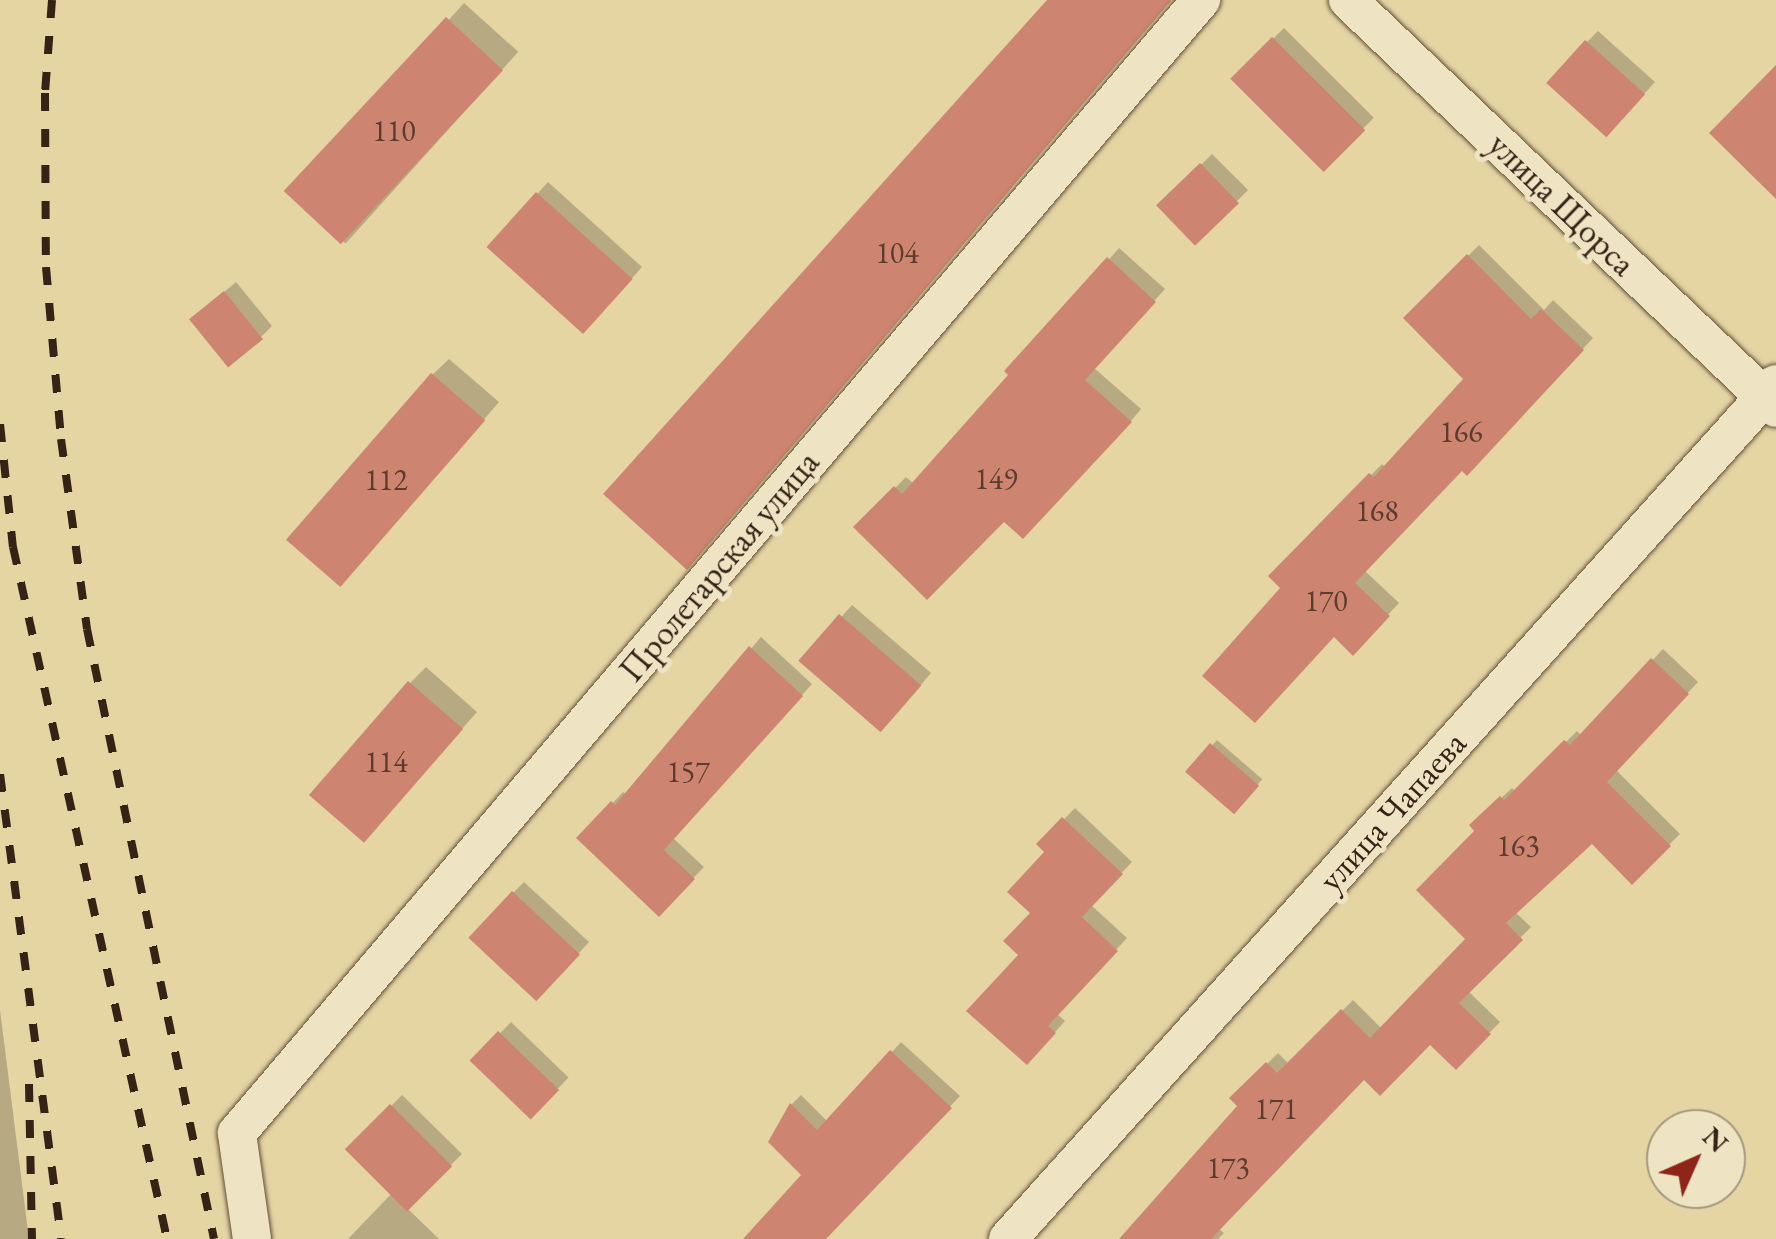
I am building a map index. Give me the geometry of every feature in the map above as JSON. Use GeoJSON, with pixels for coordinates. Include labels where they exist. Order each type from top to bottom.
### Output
{"type":"FeatureCollection","features":[{"type":"Feature","properties":{"kind":"street","name":"Пролетарская улица"},"geometry":{"type":"LineString","coordinates":[[252,1239],[237,1133],[1200,0]]}},
{"type":"Feature","properties":{"kind":"street","name":"улица Щорса"},"geometry":{"type":"LineString","coordinates":[[1348,0],[1772,396]]}},
{"type":"Feature","properties":{"kind":"street","name":"улица Чапаева"},"geometry":{"type":"LineString","coordinates":[[1008,1239],[1772,396]]}},
{"type":"Feature","properties":{"kind":"building"},"geometry":{"type":"Polygon","coordinates":[[[1047,0],[1171,0],[687,570],[603,494],[1047,0]]]}},
{"type":"Feature","properties":{"kind":"building"},"geometry":{"type":"Polygon","coordinates":[[[446,17],[503,70],[341,244],[284,191],[446,17]]]}},
{"type":"Feature","properties":{"kind":"building"},"geometry":{"type":"Polygon","coordinates":[[[1272,37],[1365,130],[1324,172],[1230,79],[1272,37]]]}},
{"type":"Feature","properties":{"kind":"building"},"geometry":{"type":"Polygon","coordinates":[[[1585,40],[1645,94],[1606,137],[1546,83],[1585,40]]]}},
{"type":"Feature","properties":{"kind":"building"},"geometry":{"type":"Polygon","coordinates":[[[1776,65],[1776,199],[1709,133],[1776,65]]]}},
{"type":"Feature","properties":{"kind":"building"},"geometry":{"type":"Polygon","coordinates":[[[1200,163],[1239,203],[1195,246],[1156,205],[1200,163]]]}},
{"type":"Feature","properties":{"kind":"building"},"geometry":{"type":"Polygon","coordinates":[[[536,192],[633,279],[583,334],[486,247],[536,192]]]}},
{"type":"Feature","properties":{"kind":"building"},"geometry":{"type":"Polygon","coordinates":[[[1467,254],[1531,319],[1541,309],[1584,350],[1467,476],[1462,471],[1355,583],[1390,616],[1353,656],[1334,637],[1255,723],[1202,676],[1280,588],[1268,576],[1369,473],[1374,477],[1463,379],[1403,318],[1467,254]]]}},
{"type":"Feature","properties":{"kind":"building"},"geometry":{"type":"Polygon","coordinates":[[[1107,257],[1156,302],[1085,380],[1132,422],[1023,539],[1004,522],[927,600],[853,527],[894,486],[902,494],[1008,375],[1004,371],[1107,257]]]}},
{"type":"Feature","properties":{"kind":"building"},"geometry":{"type":"Polygon","coordinates":[[[224,291],[263,339],[228,368],[189,319],[224,291]]]}},
{"type":"Feature","properties":{"kind":"building"},"geometry":{"type":"Polygon","coordinates":[[[431,373],[485,420],[340,587],[286,540],[431,373]]]}},
{"type":"Feature","properties":{"kind":"building"},"geometry":{"type":"Polygon","coordinates":[[[839,614],[921,686],[881,732],[798,661],[839,614]]]}},
{"type":"Feature","properties":{"kind":"building"},"geometry":{"type":"Polygon","coordinates":[[[749,646],[803,696],[664,850],[695,879],[659,917],[576,838],[611,801],[615,805],[749,646]]]}},
{"type":"Feature","properties":{"kind":"building"},"geometry":{"type":"Polygon","coordinates":[[[1651,658],[1689,694],[1607,782],[1671,846],[1632,885],[1592,844],[1506,923],[1523,940],[1459,1003],[1491,1034],[1456,1070],[1430,1045],[1380,1096],[1364,1080],[1211,1239],[1119,1239],[1237,1106],[1229,1098],[1266,1062],[1277,1073],[1341,1009],[1370,1038],[1465,939],[1416,890],[1474,831],[1469,825],[1500,796],[1504,800],[1564,740],[1570,745],[1651,658]]]}},
{"type":"Feature","properties":{"kind":"building"},"geometry":{"type":"Polygon","coordinates":[[[408,681],[463,729],[364,843],[309,795],[408,681]]]}},
{"type":"Feature","properties":{"kind":"building"},"geometry":{"type":"Polygon","coordinates":[[[1210,743],[1259,786],[1234,814],[1185,772],[1210,743]]]}},
{"type":"Feature","properties":{"kind":"building"},"geometry":{"type":"Polygon","coordinates":[[[1062,817],[1123,874],[1082,917],[1118,951],[1048,1026],[1056,1033],[1027,1065],[966,1011],[1018,955],[1003,941],[1030,913],[1007,892],[1044,852],[1036,844],[1062,817]]]}},
{"type":"Feature","properties":{"kind":"building"},"geometry":{"type":"Polygon","coordinates":[[[512,891],[580,954],[536,1001],[468,938],[512,891]]]}},
{"type":"Feature","properties":{"kind":"building"},"geometry":{"type":"Polygon","coordinates":[[[498,1031],[559,1090],[531,1120],[470,1060],[498,1031]]]}},
{"type":"Feature","properties":{"kind":"building"},"geometry":{"type":"Polygon","coordinates":[[[890,1050],[952,1108],[826,1239],[743,1239],[801,1175],[768,1142],[790,1103],[817,1130],[890,1050]]]}},
{"type":"Feature","properties":{"kind":"building"},"geometry":{"type":"Polygon","coordinates":[[[390,1104],[452,1166],[407,1211],[345,1149],[390,1104]]]}},
{"type":"Feature","properties":{"kind":"railway"},"geometry":{"type":"LineString","coordinates":[[52,0],[45,93],[46,267],[61,439],[87,629],[214,1239]]}},
{"type":"Feature","properties":{"kind":"railway"},"geometry":{"type":"LineString","coordinates":[[0,424],[13,547],[167,1239]]}},
{"type":"Feature","properties":{"kind":"railway"},"geometry":{"type":"LineString","coordinates":[[0,774],[61,1239]]}},
{"type":"Feature","properties":{"kind":"railway"},"geometry":{"type":"LineString","coordinates":[[29,1084],[32,1239]]}}]}
